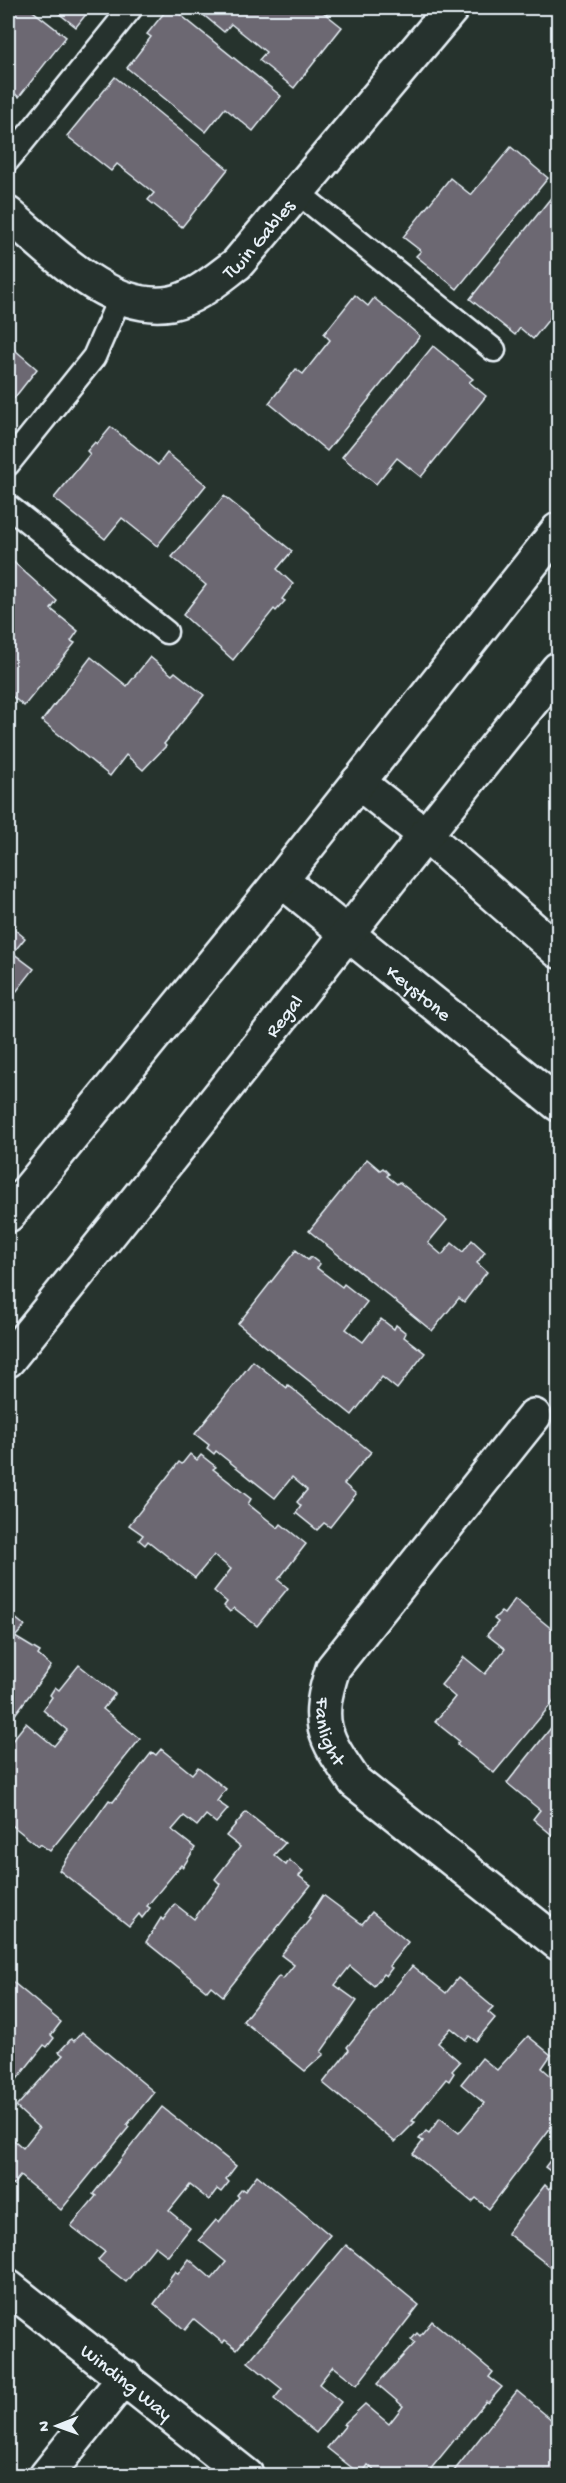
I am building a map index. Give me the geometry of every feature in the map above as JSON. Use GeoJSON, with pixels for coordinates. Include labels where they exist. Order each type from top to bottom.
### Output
{"type":"FeatureCollection","features":[{"type":"Feature","properties":{"kind":"street","name":"Twin Gables"},"geometry":{"type":"LineString","coordinates":[[8,214],[98,288],[130,301],[171,303],[204,288],[237,264],[452,8]]}},
{"type":"Feature","properties":{"kind":"street"},"geometry":{"type":"LineString","coordinates":[[8,1215],[281,880],[558,530]]}},
{"type":"Feature","properties":{"kind":"street","name":"Regal"},"geometry":{"type":"LineString","coordinates":[[8,1360],[348,936],[424,835],[558,669]]}},
{"type":"Feature","properties":{"kind":"street"},"geometry":{"type":"LineString","coordinates":[[358,782],[424,835],[558,951]]}},
{"type":"Feature","properties":{"kind":"street","name":"Keystone"},"geometry":{"type":"LineString","coordinates":[[281,880],[558,1104]]}},
{"type":"Feature","properties":{"kind":"street","name":"Fanlight"},"geometry":{"type":"LineString","coordinates":[[534,1416],[333,1668],[324,1695],[323,1727],[331,1748],[355,1782],[558,1943]]}},
{"type":"Feature","properties":{"kind":"street","name":"Winding Way"},"geometry":{"type":"LineString","coordinates":[[8,2287],[247,2475]]}},
{"type":"Feature","properties":{"kind":"street"},"geometry":{"type":"LineString","coordinates":[[46,2475],[125,2377]]}},
{"type":"Feature","properties":{"kind":"lane"},"geometry":{"type":"LineString","coordinates":[[8,160],[130,8]]}},
{"type":"Feature","properties":{"kind":"lane"},"geometry":{"type":"LineString","coordinates":[[297,192],[494,350]]}},
{"type":"Feature","properties":{"kind":"lane"},"geometry":{"type":"LineString","coordinates":[[8,464],[94,357],[120,297]]}},
{"type":"Feature","properties":{"kind":"lane"},"geometry":{"type":"LineString","coordinates":[[8,506],[166,632]]}},
{"type":"Feature","properties":{"kind":"building"},"geometry":{"type":"Polygon","coordinates":[[[8,8],[29,8],[66,37],[19,97],[8,88],[8,8]]]}},
{"type":"Feature","properties":{"kind":"building"},"geometry":{"type":"Polygon","coordinates":[[[52,8],[91,8],[76,27],[52,8]]]}},
{"type":"Feature","properties":{"kind":"building"},"geometry":{"type":"Polygon","coordinates":[[[168,8],[172,8],[281,96],[253,131],[225,108],[206,132],[127,68],[151,37],[147,34],[168,8]]]}},
{"type":"Feature","properties":{"kind":"building"},"geometry":{"type":"Polygon","coordinates":[[[195,8],[318,8],[342,27],[294,88],[259,60],[266,52],[231,24],[224,32],[195,8]]]}},
{"type":"Feature","properties":{"kind":"building"},"geometry":{"type":"Polygon","coordinates":[[[115,77],[228,169],[182,227],[148,200],[154,193],[117,164],[111,171],[67,136],[115,77]]]}},
{"type":"Feature","properties":{"kind":"building"},"geometry":{"type":"Polygon","coordinates":[[[511,147],[548,178],[457,289],[416,256],[421,251],[403,237],[450,178],[471,195],[511,147]]]}},
{"type":"Feature","properties":{"kind":"building"},"geometry":{"type":"Polygon","coordinates":[[[558,189],[558,295],[555,299],[558,301],[558,308],[533,339],[520,328],[515,335],[470,299],[558,189]]]}},
{"type":"Feature","properties":{"kind":"building"},"geometry":{"type":"Polygon","coordinates":[[[355,295],[368,306],[374,298],[420,336],[327,451],[269,403],[296,369],[303,374],[330,340],[324,334],[355,295]]]}},
{"type":"Feature","properties":{"kind":"building"},"geometry":{"type":"Polygon","coordinates":[[[8,344],[37,369],[12,401],[8,401],[8,344]]]}},
{"type":"Feature","properties":{"kind":"building"},"geometry":{"type":"Polygon","coordinates":[[[433,346],[473,379],[469,382],[486,396],[421,477],[397,458],[376,484],[342,457],[433,346]]]}},
{"type":"Feature","properties":{"kind":"building"},"geometry":{"type":"Polygon","coordinates":[[[111,427],[158,465],[167,453],[206,485],[157,546],[122,518],[105,539],[54,498],[90,454],[87,451],[95,442],[97,444],[111,427]]]}},
{"type":"Feature","properties":{"kind":"building"},"geometry":{"type":"Polygon","coordinates":[[[224,496],[292,551],[277,569],[293,584],[282,599],[285,601],[276,611],[274,609],[233,660],[183,615],[206,585],[172,557],[224,496]]]}},
{"type":"Feature","properties":{"kind":"building"},"geometry":{"type":"Polygon","coordinates":[[[8,557],[57,601],[51,609],[78,631],[71,641],[75,643],[24,706],[8,693],[8,557]]]}},
{"type":"Feature","properties":{"kind":"building"},"geometry":{"type":"Polygon","coordinates":[[[91,657],[127,686],[150,657],[172,675],[175,672],[204,695],[164,744],[166,746],[143,770],[126,755],[110,776],[42,721],[91,657]]]}},
{"type":"Feature","properties":{"kind":"building"},"geometry":{"type":"Polygon","coordinates":[[[8,918],[16,925],[13,928],[25,938],[13,953],[34,969],[8,1002],[8,918]]]}},
{"type":"Feature","properties":{"kind":"building"},"geometry":{"type":"Polygon","coordinates":[[[367,1159],[380,1170],[383,1168],[389,1174],[387,1176],[397,1184],[399,1182],[447,1220],[428,1243],[442,1255],[452,1243],[463,1252],[472,1240],[485,1252],[477,1263],[487,1272],[464,1302],[459,1298],[432,1331],[309,1231],[367,1159]]]}},
{"type":"Feature","properties":{"kind":"building"},"geometry":{"type":"Polygon","coordinates":[[[296,1250],[308,1260],[311,1257],[320,1264],[317,1268],[342,1287],[344,1284],[367,1302],[346,1329],[363,1342],[381,1319],[394,1329],[396,1325],[406,1333],[404,1337],[425,1353],[397,1389],[382,1377],[352,1415],[238,1324],[296,1250]]]}},
{"type":"Feature","properties":{"kind":"building"},"geometry":{"type":"Polygon","coordinates":[[[253,1361],[287,1388],[288,1385],[371,1452],[344,1484],[356,1494],[330,1527],[324,1523],[317,1530],[296,1513],[301,1506],[297,1502],[307,1490],[292,1477],[275,1498],[216,1451],[214,1454],[207,1448],[209,1445],[195,1434],[253,1361]]]}},
{"type":"Feature","properties":{"kind":"building"},"geometry":{"type":"Polygon","coordinates":[[[190,1454],[197,1460],[201,1455],[216,1467],[213,1469],[251,1499],[248,1504],[278,1528],[281,1524],[306,1544],[278,1580],[288,1588],[257,1626],[234,1608],[230,1612],[224,1606],[227,1602],[214,1591],[231,1569],[214,1555],[195,1578],[148,1541],[145,1545],[139,1540],[143,1535],[129,1525],[179,1462],[182,1464],[190,1454]]]}},
{"type":"Feature","properties":{"kind":"building"},"geometry":{"type":"Polygon","coordinates":[[[515,1599],[558,1634],[558,1696],[494,1773],[457,1744],[459,1741],[435,1722],[455,1697],[441,1685],[464,1657],[485,1674],[505,1649],[487,1635],[498,1622],[494,1619],[501,1612],[504,1614],[515,1599]]]}},
{"type":"Feature","properties":{"kind":"building"},"geometry":{"type":"Polygon","coordinates":[[[8,1612],[25,1626],[15,1637],[40,1652],[38,1655],[51,1666],[8,1724],[8,1612]]]}},
{"type":"Feature","properties":{"kind":"building"},"geometry":{"type":"Polygon","coordinates":[[[79,1665],[115,1694],[103,1709],[140,1739],[50,1851],[40,1844],[38,1846],[8,1822],[8,1753],[11,1748],[8,1746],[26,1723],[54,1746],[67,1730],[43,1710],[52,1697],[50,1695],[55,1687],[59,1690],[79,1665]]]}},
{"type":"Feature","properties":{"kind":"building"},"geometry":{"type":"Polygon","coordinates":[[[558,1719],[558,1840],[533,1819],[540,1810],[507,1783],[558,1719]]]}},
{"type":"Feature","properties":{"kind":"building"},"geometry":{"type":"Polygon","coordinates":[[[161,1749],[192,1774],[198,1767],[226,1789],[217,1801],[228,1809],[216,1823],[206,1815],[197,1826],[184,1816],[172,1830],[195,1848],[183,1867],[181,1865],[147,1906],[150,1908],[142,1918],[139,1914],[129,1926],[59,1870],[109,1800],[113,1802],[152,1752],[156,1755],[161,1749]]]}},
{"type":"Feature","properties":{"kind":"building"},"geometry":{"type":"Polygon","coordinates":[[[246,1812],[285,1843],[274,1855],[286,1865],[289,1860],[303,1871],[299,1876],[311,1885],[223,1996],[211,1986],[207,1991],[146,1942],[161,1918],[163,1920],[175,1904],[194,1919],[220,1884],[215,1879],[240,1847],[226,1836],[246,1812]]]}},
{"type":"Feature","properties":{"kind":"building"},"geometry":{"type":"Polygon","coordinates":[[[323,1895],[362,1924],[372,1912],[408,1942],[389,1966],[392,1968],[386,1976],[383,1974],[374,1986],[350,1966],[335,1985],[357,2001],[321,2052],[324,2054],[305,2071],[243,2021],[279,1976],[283,1979],[294,1965],[281,1955],[310,1919],[308,1918],[323,1895]]]}},
{"type":"Feature","properties":{"kind":"building"},"geometry":{"type":"Polygon","coordinates":[[[412,1966],[446,1993],[458,1978],[493,2007],[488,2012],[495,2018],[476,2041],[469,2036],[466,2040],[451,2028],[438,2043],[460,2062],[452,2071],[454,2073],[449,2081],[446,2079],[412,2121],[415,2122],[395,2142],[323,2083],[349,2050],[347,2047],[412,1966]]]}},
{"type":"Feature","properties":{"kind":"building"},"geometry":{"type":"Polygon","coordinates":[[[8,1978],[61,2022],[51,2035],[54,2038],[47,2047],[44,2045],[10,2088],[8,2086],[8,1978]]]}},
{"type":"Feature","properties":{"kind":"building"},"geometry":{"type":"Polygon","coordinates":[[[82,2032],[154,2092],[127,2125],[129,2127],[61,2210],[20,2176],[11,2187],[8,2184],[8,2135],[23,2148],[39,2128],[16,2107],[63,2055],[59,2052],[71,2039],[74,2041],[82,2032]]]}},
{"type":"Feature","properties":{"kind":"building"},"geometry":{"type":"Polygon","coordinates":[[[528,2036],[551,2055],[542,2068],[558,2082],[558,2118],[489,2209],[476,2198],[472,2202],[413,2154],[423,2141],[419,2139],[426,2131],[429,2133],[440,2118],[459,2133],[484,2103],[461,2084],[482,2058],[497,2070],[528,2036]]]}},
{"type":"Feature","properties":{"kind":"building"},"geometry":{"type":"Polygon","coordinates":[[[162,2107],[236,2166],[226,2179],[229,2182],[221,2192],[217,2189],[209,2200],[190,2185],[169,2211],[190,2228],[168,2256],[155,2246],[126,2282],[98,2260],[105,2252],[71,2226],[96,2196],[93,2194],[162,2107]]]}},
{"type":"Feature","properties":{"kind":"building"},"geometry":{"type":"Polygon","coordinates":[[[558,2150],[558,2177],[545,2167],[558,2150]]]}},
{"type":"Feature","properties":{"kind":"building"},"geometry":{"type":"Polygon","coordinates":[[[257,2175],[330,2235],[237,2349],[225,2340],[223,2343],[194,2319],[185,2330],[154,2304],[171,2281],[169,2279],[175,2271],[178,2274],[189,2259],[212,2279],[226,2262],[199,2240],[216,2220],[219,2222],[239,2197],[237,2195],[242,2189],[245,2191],[257,2175]]]}},
{"type":"Feature","properties":{"kind":"building"},"geometry":{"type":"Polygon","coordinates":[[[558,2177],[558,2273],[507,2233],[545,2185],[549,2189],[558,2177]]]}},
{"type":"Feature","properties":{"kind":"building"},"geometry":{"type":"Polygon","coordinates":[[[346,2245],[419,2305],[357,2385],[333,2366],[319,2384],[341,2402],[316,2433],[274,2399],[282,2389],[248,2362],[346,2245]]]}},
{"type":"Feature","properties":{"kind":"building"},"geometry":{"type":"Polygon","coordinates":[[[432,2321],[493,2372],[489,2377],[502,2387],[488,2403],[486,2401],[425,2476],[380,2476],[368,2465],[361,2475],[327,2448],[346,2425],[344,2424],[365,2404],[389,2424],[403,2406],[377,2384],[415,2343],[411,2340],[417,2333],[420,2336],[432,2321]]]}},
{"type":"Feature","properties":{"kind":"building"},"geometry":{"type":"Polygon","coordinates":[[[517,2391],[558,2425],[558,2476],[551,2476],[545,2471],[541,2476],[450,2476],[517,2391]]]}}]}
